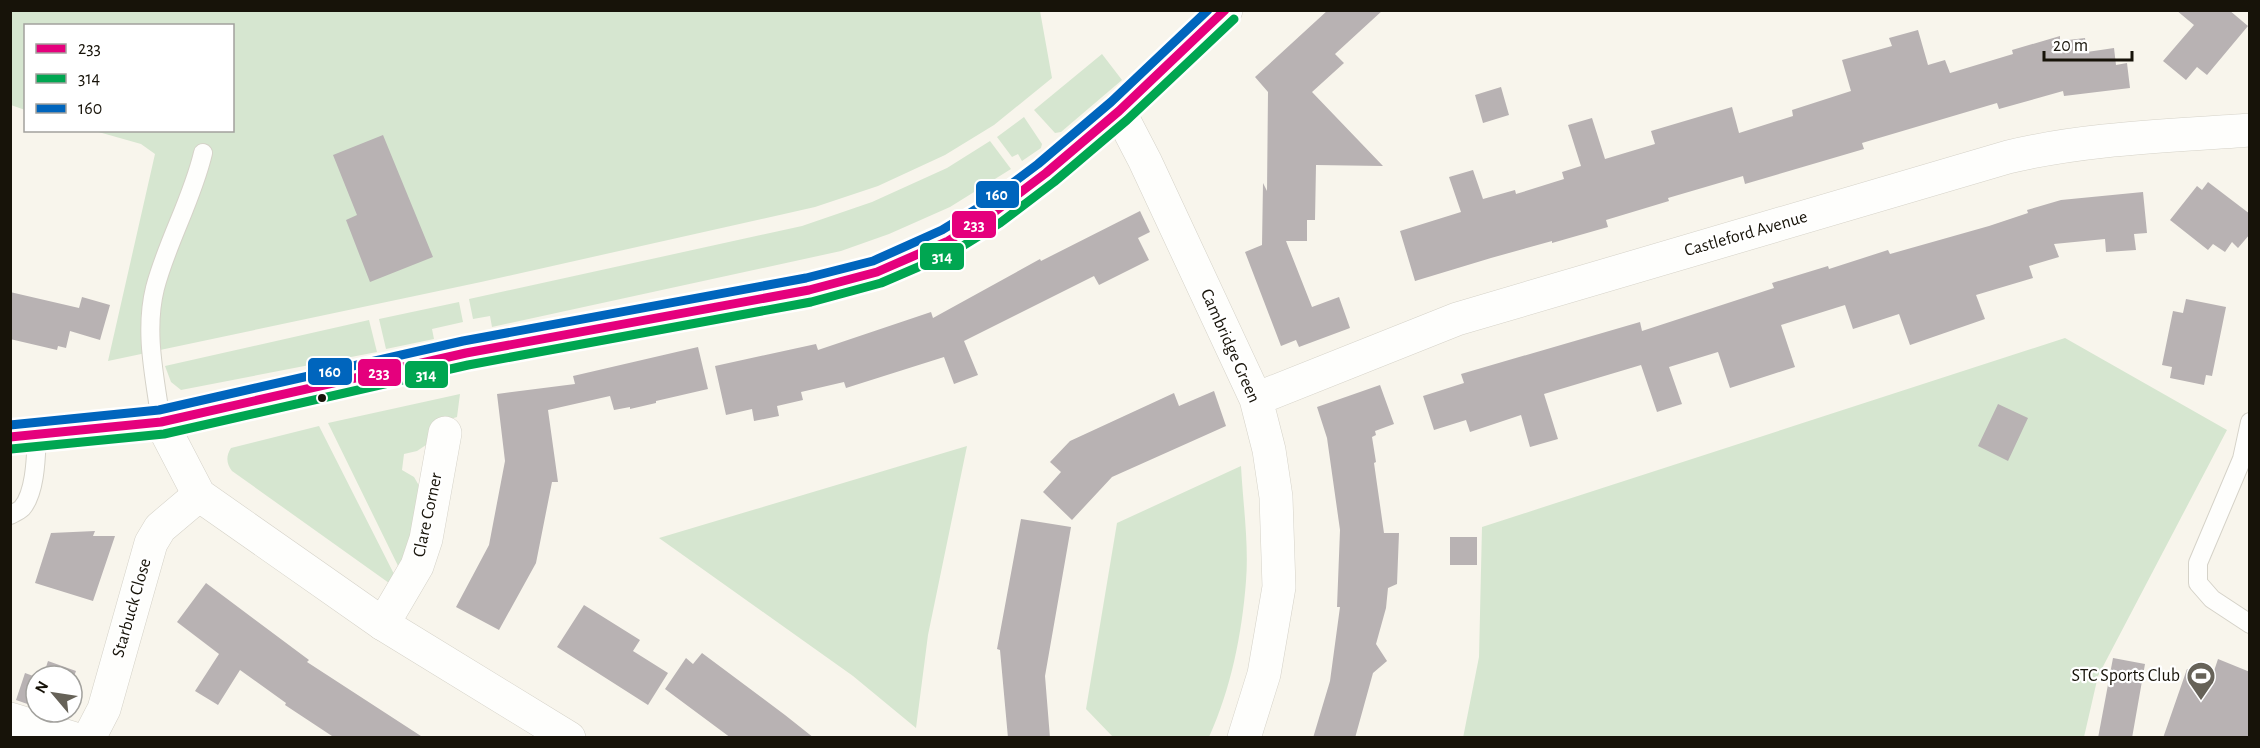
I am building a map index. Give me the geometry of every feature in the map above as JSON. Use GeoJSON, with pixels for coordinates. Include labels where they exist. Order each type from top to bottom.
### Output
{"type":"FeatureCollection","features":[{"type":"Feature","properties":{"kind":"street"},"geometry":{"type":"LineString","coordinates":[[24,435],[160,422],[466,353],[809,290],[877,272],[948,241],[993,213],[1047,173],[1119,111],[1226,10]]}},
{"type":"Feature","properties":{"kind":"street","name":"Cambridge Green"},"geometry":{"type":"LineString","coordinates":[[1119,111],[1145,161],[1256,399],[1269,450],[1276,497],[1279,587],[1264,674],[1244,738]]}},
{"type":"Feature","properties":{"kind":"street","name":"Castleford Avenue"},"geometry":{"type":"LineString","coordinates":[[1256,399],[1457,319],[2008,157],[2039,150],[2138,138],[2250,130]]}},
{"type":"Feature","properties":{"kind":"street"},"geometry":{"type":"LineString","coordinates":[[160,422],[199,495],[382,624],[568,738]]}},
{"type":"Feature","properties":{"kind":"street","name":"Clare Corner"},"geometry":{"type":"LineString","coordinates":[[382,624],[406,587],[423,548],[445,433]]}},
{"type":"Feature","properties":{"kind":"street","name":"Starbuck Close"},"geometry":{"type":"LineString","coordinates":[[89,738],[104,709],[151,543],[160,528],[199,495]]}},
{"type":"Feature","properties":{"kind":"street"},"geometry":{"type":"LineString","coordinates":[[10,719],[72,738]]}},
{"type":"Feature","properties":{"kind":"lane"},"geometry":{"type":"LineString","coordinates":[[160,422],[151,353],[150,318],[164,260],[198,173],[203,153]]}},
{"type":"Feature","properties":{"kind":"lane"},"geometry":{"type":"LineString","coordinates":[[2250,422],[2242,459],[2219,518],[2198,563],[2198,583],[2212,599],[2250,624]]}},
{"type":"Feature","properties":{"kind":"lane"},"geometry":{"type":"LineString","coordinates":[[10,515],[22,508],[29,496],[36,458],[24,435]]}},
{"type":"Feature","properties":{"kind":"green space"},"geometry":{"type":"Polygon","coordinates":[[[10,11],[1040,11],[1052,78],[994,125],[945,155],[878,186],[815,207],[481,282],[108,361],[155,154],[141,144],[99,132],[234,132],[234,24],[24,24],[24,110],[11,105],[10,11]]]}},
{"type":"Feature","properties":{"kind":"green space"},"geometry":{"type":"Polygon","coordinates":[[[1102,54],[1122,80],[1061,132],[1055,133],[1034,110],[1102,54]]]}},
{"type":"Feature","properties":{"kind":"green space"},"geometry":{"type":"Polygon","coordinates":[[[1024,117],[1042,144],[1041,148],[1022,161],[1018,154],[1012,157],[997,137],[1024,117]]]}},
{"type":"Feature","properties":{"kind":"green space"},"geometry":{"type":"Polygon","coordinates":[[[990,141],[1011,169],[950,207],[889,234],[841,251],[492,327],[490,316],[473,319],[469,299],[802,226],[872,202],[947,168],[990,141]]]}},
{"type":"Feature","properties":{"kind":"green space"},"geometry":{"type":"Polygon","coordinates":[[[459,302],[463,322],[432,329],[434,339],[386,349],[379,319],[459,302]]]}},
{"type":"Feature","properties":{"kind":"green space"},"geometry":{"type":"Polygon","coordinates":[[[369,320],[377,352],[181,390],[171,382],[165,366],[369,320]]]}},
{"type":"Feature","properties":{"kind":"green space"},"geometry":{"type":"Polygon","coordinates":[[[2065,338],[2227,430],[2098,676],[2084,737],[1463,738],[1479,657],[1482,527],[2065,338]]]}},
{"type":"Feature","properties":{"kind":"green space"},"geometry":{"type":"Polygon","coordinates":[[[460,394],[457,417],[434,424],[429,443],[417,451],[404,454],[402,470],[414,477],[421,489],[402,574],[328,423],[460,394]]]}},
{"type":"Feature","properties":{"kind":"green space"},"geometry":{"type":"Polygon","coordinates":[[[319,426],[395,576],[389,583],[232,471],[229,465],[228,457],[231,448],[319,426]]]}},
{"type":"Feature","properties":{"kind":"green space"},"geometry":{"type":"Polygon","coordinates":[[[967,446],[928,635],[916,728],[853,676],[659,538],[967,446]]]}},
{"type":"Feature","properties":{"kind":"green space"},"geometry":{"type":"Polygon","coordinates":[[[1241,466],[1247,553],[1244,601],[1229,681],[1209,737],[1113,737],[1086,709],[1117,523],[1241,466]]]}},
{"type":"Feature","properties":{"kind":"building"},"geometry":{"type":"Polygon","coordinates":[[[1328,10],[1383,10],[1335,54],[1344,63],[1312,92],[1383,166],[1316,165],[1315,220],[1307,220],[1307,241],[1286,241],[1312,307],[1339,297],[1350,328],[1299,347],[1296,340],[1281,346],[1245,252],[1262,245],[1263,183],[1267,191],[1268,92],[1255,77],[1328,10]]]}},
{"type":"Feature","properties":{"kind":"building"},"geometry":{"type":"Polygon","coordinates":[[[2176,10],[2229,10],[2248,26],[2207,75],[2197,67],[2186,80],[2163,61],[2194,25],[2176,10]]]}},
{"type":"Feature","properties":{"kind":"building"},"geometry":{"type":"Polygon","coordinates":[[[1918,30],[1928,65],[1945,60],[1950,73],[2013,54],[2012,50],[2060,36],[2060,41],[2085,38],[2087,52],[2114,48],[2116,65],[2127,63],[2130,88],[2064,96],[2063,91],[1999,109],[1997,103],[1862,143],[1864,149],[1745,184],[1743,176],[1668,198],[1669,201],[1606,220],[1608,227],[1415,281],[1400,231],[1461,212],[1449,177],[1473,170],[1483,199],[1515,190],[1516,194],[1564,179],[1562,172],[1581,166],[1568,125],[1592,118],[1605,159],[1655,144],[1651,131],[1732,107],[1739,133],[1793,116],[1792,110],[1851,91],[1842,60],[1892,46],[1889,38],[1918,30]]]}},
{"type":"Feature","properties":{"kind":"building"},"geometry":{"type":"Polygon","coordinates":[[[1501,87],[1509,115],[1483,123],[1475,95],[1501,87]]]}},
{"type":"Feature","properties":{"kind":"building"},"geometry":{"type":"Polygon","coordinates":[[[383,135],[433,257],[370,282],[346,220],[357,215],[333,155],[383,135]]]}},
{"type":"Feature","properties":{"kind":"building"},"geometry":{"type":"Polygon","coordinates":[[[2208,182],[2250,214],[2250,234],[2238,248],[2232,242],[2225,252],[2213,244],[2208,250],[2170,220],[2197,186],[2202,190],[2208,182]]]}},
{"type":"Feature","properties":{"kind":"building"},"geometry":{"type":"Polygon","coordinates":[[[2143,192],[2147,233],[2134,234],[2136,250],[2106,252],[2105,239],[2054,244],[2059,257],[2029,266],[2033,278],[1976,295],[1985,319],[1910,345],[1899,314],[1853,329],[1845,305],[1781,325],[1795,367],[1730,388],[1718,352],[1669,367],[1682,404],[1657,412],[1641,365],[1544,394],[1558,439],[1530,447],[1521,415],[1470,432],[1466,420],[1434,430],[1423,396],[1464,383],[1461,374],[1640,322],[1642,331],[1774,288],[1772,283],[1828,266],[1829,269],[1888,250],[1890,254],[1989,226],[2028,213],[2027,210],[2061,200],[2143,192]]]}},
{"type":"Feature","properties":{"kind":"building"},"geometry":{"type":"Polygon","coordinates":[[[1140,211],[1150,232],[1138,238],[1149,260],[1099,285],[1094,276],[964,341],[978,375],[954,384],[944,357],[846,388],[844,382],[801,392],[803,400],[777,406],[779,416],[754,421],[752,409],[726,415],[715,366],[816,344],[818,350],[931,312],[933,318],[1040,259],[1041,261],[1140,211]]]}},
{"type":"Feature","properties":{"kind":"building"},"geometry":{"type":"Polygon","coordinates":[[[10,292],[79,308],[82,297],[110,305],[100,340],[70,331],[66,348],[58,346],[57,350],[10,339],[10,292]]]}},
{"type":"Feature","properties":{"kind":"building"},"geometry":{"type":"Polygon","coordinates":[[[2186,299],[2226,307],[2212,376],[2206,375],[2204,385],[2170,378],[2172,367],[2162,365],[2173,311],[2183,313],[2186,299]]]}},
{"type":"Feature","properties":{"kind":"building"},"geometry":{"type":"Polygon","coordinates":[[[698,347],[708,389],[630,409],[630,407],[614,410],[610,396],[548,410],[558,482],[552,482],[536,563],[499,630],[456,607],[489,545],[505,461],[497,394],[575,384],[573,376],[698,347]]]}},
{"type":"Feature","properties":{"kind":"building"},"geometry":{"type":"Polygon","coordinates":[[[1380,385],[1394,424],[1375,431],[1376,435],[1372,437],[1376,462],[1374,463],[1384,533],[1399,533],[1397,584],[1388,588],[1386,608],[1376,644],[1387,661],[1373,673],[1355,738],[1313,738],[1330,681],[1340,607],[1337,607],[1340,530],[1327,438],[1317,407],[1380,385]]]}},
{"type":"Feature","properties":{"kind":"building"},"geometry":{"type":"Polygon","coordinates":[[[1214,391],[1226,426],[1112,477],[1072,520],[1043,492],[1061,472],[1050,462],[1070,441],[1174,393],[1179,406],[1214,391]]]}},
{"type":"Feature","properties":{"kind":"building"},"geometry":{"type":"Polygon","coordinates":[[[1998,404],[2028,418],[2008,461],[1978,446],[1998,404]]]}},
{"type":"Feature","properties":{"kind":"building"},"geometry":{"type":"Polygon","coordinates":[[[1021,519],[1071,527],[1045,676],[1050,738],[1008,738],[1000,650],[997,649],[1021,519]]]}},
{"type":"Feature","properties":{"kind":"building"},"geometry":{"type":"Polygon","coordinates":[[[95,531],[93,536],[115,536],[93,601],[35,583],[51,533],[95,531]]]}},
{"type":"Feature","properties":{"kind":"building"},"geometry":{"type":"Polygon","coordinates":[[[1450,537],[1477,537],[1477,565],[1450,565],[1450,537]]]}},
{"type":"Feature","properties":{"kind":"building"},"geometry":{"type":"Polygon","coordinates":[[[206,583],[309,660],[307,662],[424,738],[335,738],[285,705],[286,703],[240,670],[218,705],[195,691],[219,654],[177,622],[206,583]]]}},
{"type":"Feature","properties":{"kind":"building"},"geometry":{"type":"Polygon","coordinates":[[[584,605],[640,640],[633,651],[668,673],[648,705],[557,647],[584,605]]]}},
{"type":"Feature","properties":{"kind":"building"},"geometry":{"type":"Polygon","coordinates":[[[702,653],[814,738],[731,738],[665,689],[686,658],[693,664],[702,653]]]}},
{"type":"Feature","properties":{"kind":"building"},"geometry":{"type":"Polygon","coordinates":[[[2113,658],[2145,664],[2132,738],[2098,738],[2113,658]]]}},
{"type":"Feature","properties":{"kind":"building"},"geometry":{"type":"Polygon","coordinates":[[[2218,659],[2250,672],[2250,738],[2163,738],[2187,669],[2212,677],[2218,659]]]}},
{"type":"Feature","properties":{"kind":"building"},"geometry":{"type":"Polygon","coordinates":[[[24,676],[24,703],[16,700],[24,676]]]}},
{"type":"Feature","properties":{"kind":"transit line","name":"160"},"geometry":{"type":"LineString","coordinates":[[10,425],[159,410],[463,341],[806,278],[873,261],[942,230],[986,203],[1038,164],[1111,102],[1208,10]]}},
{"type":"Feature","properties":{"kind":"transit line","name":"233"},"geometry":{"type":"LineString","coordinates":[[10,437],[161,422],[466,353],[809,290],[877,272],[948,241],[993,213],[1046,173],[1119,111],[1225,10]]}},
{"type":"Feature","properties":{"kind":"transit line","name":"314"},"geometry":{"type":"LineString","coordinates":[[11,449],[164,434],[468,365],[811,302],[881,283],[953,252],[1000,223],[1054,182],[1127,120],[1234,19]]}},
{"type":"Feature","properties":{"kind":"place","name":"STC Sports Club"},"geometry":{"type":"Point","coordinates":[2201,702]}}]}
